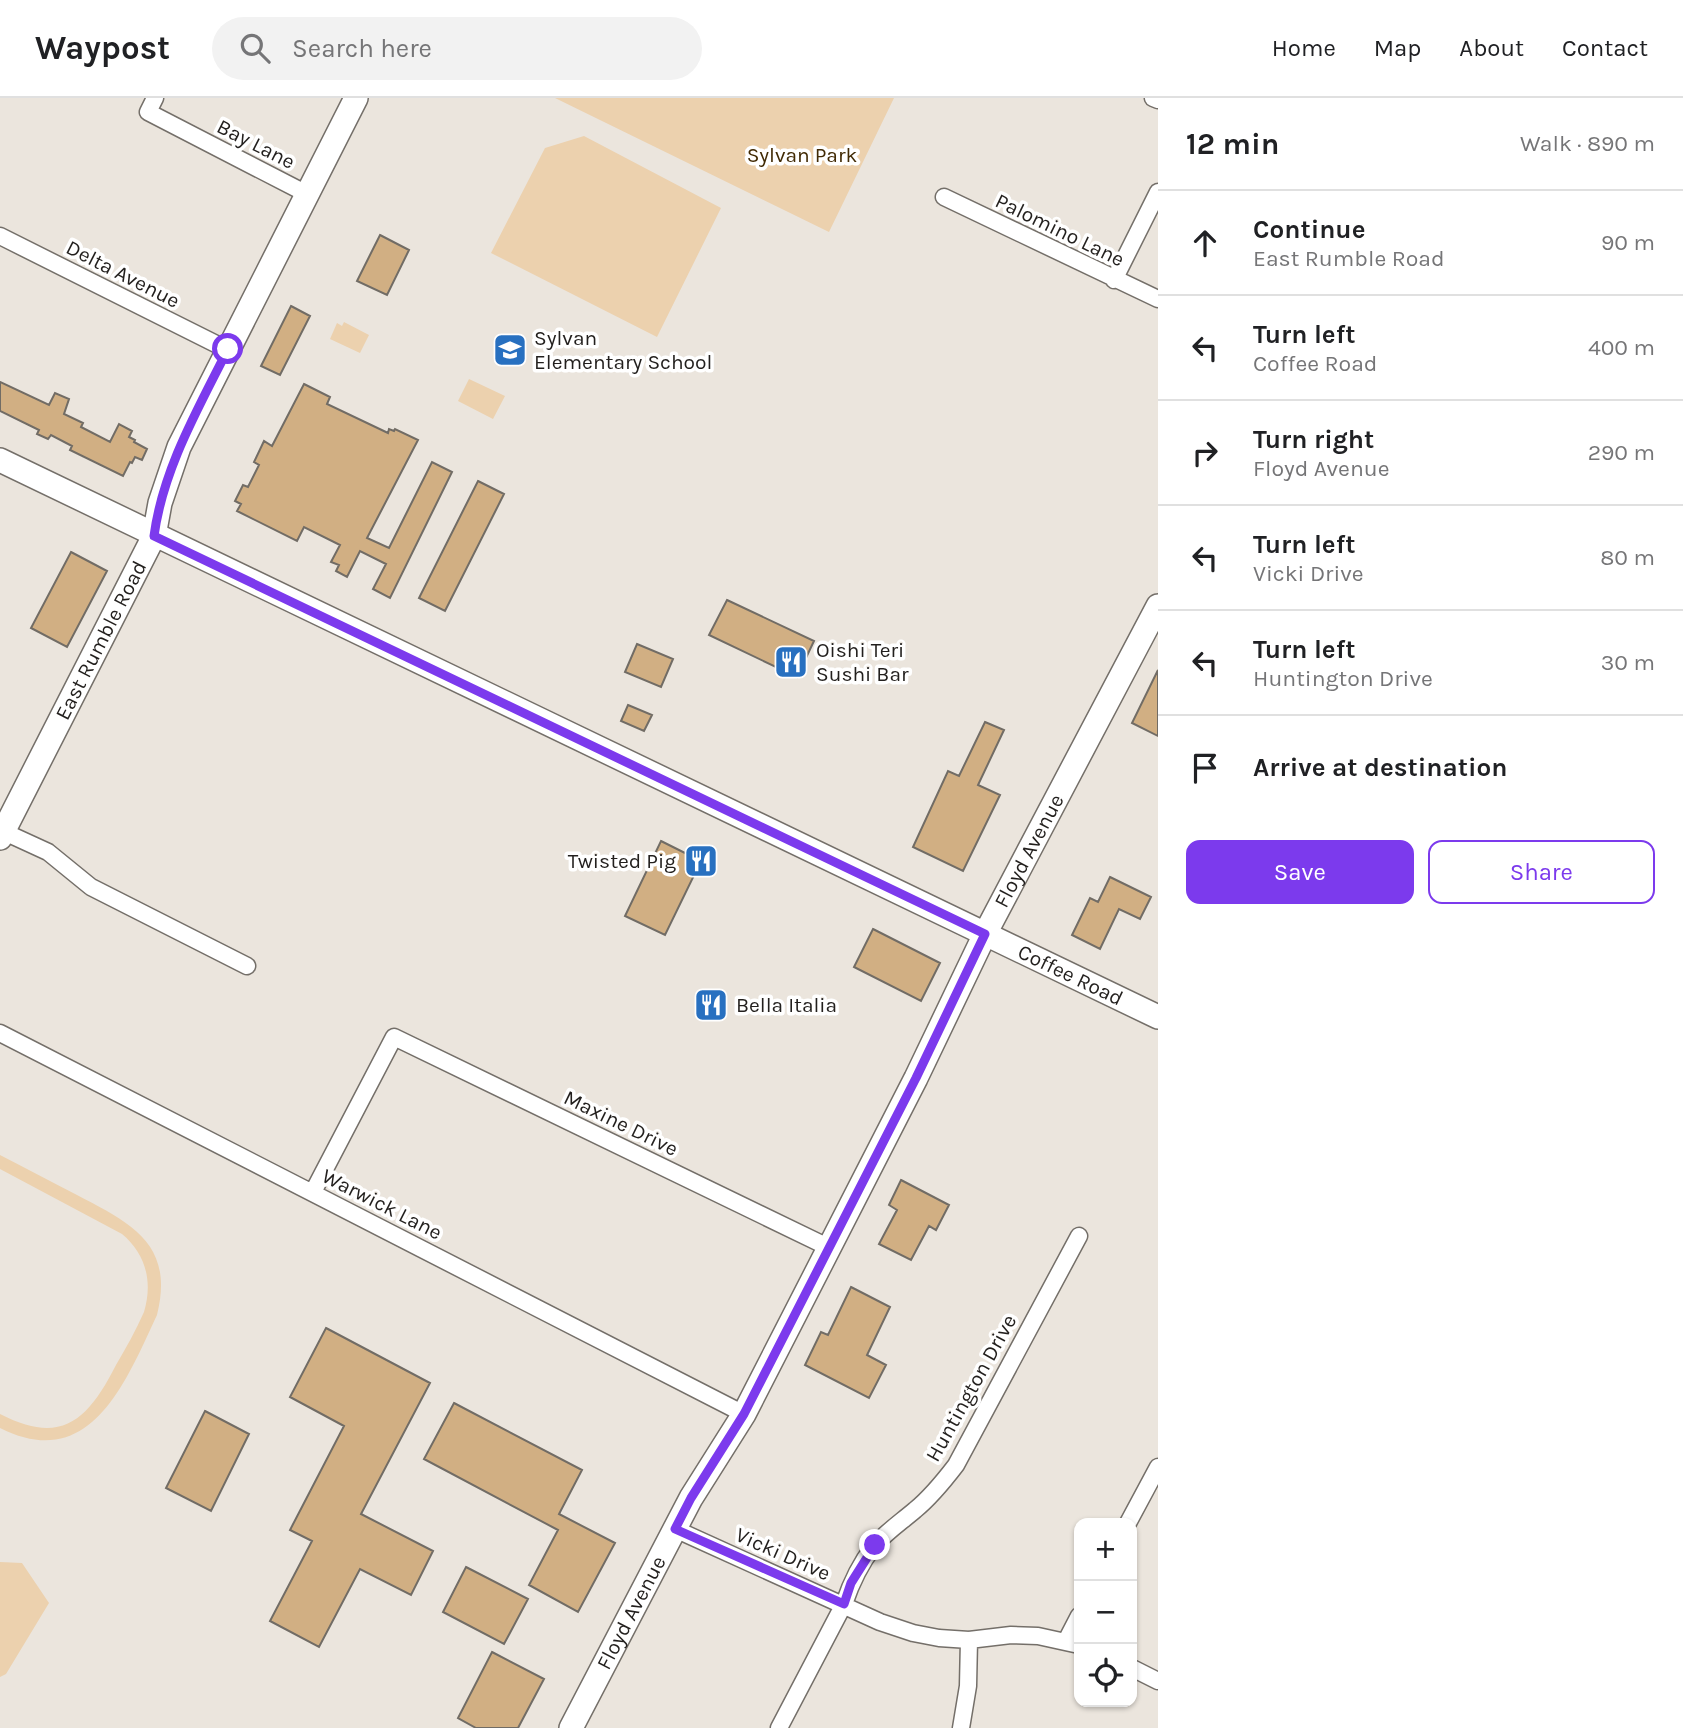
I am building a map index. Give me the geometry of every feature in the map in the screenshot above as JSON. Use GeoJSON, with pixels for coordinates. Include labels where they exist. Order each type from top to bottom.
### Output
{"type":"FeatureCollection","features":[{"type":"Feature","properties":{"kind":"street","name":"East Rumble Road"},"geometry":{"type":"LineString","coordinates":[[1,833],[154,536],[162,494],[179,447],[356,98]]}},
{"type":"Feature","properties":{"kind":"street","name":"Bay Lane"},"geometry":{"type":"LineString","coordinates":[[152,105],[307,194]]}},
{"type":"Feature","properties":{"kind":"street"},"geometry":{"type":"LineString","coordinates":[[1114,280],[1158,192]]}},
{"type":"Feature","properties":{"kind":"street","name":"Palomino Lane"},"geometry":{"type":"LineString","coordinates":[[944,197],[1158,299]]}},
{"type":"Feature","properties":{"kind":"street","name":"Delta Avenue"},"geometry":{"type":"LineString","coordinates":[[0,236],[228,349]]}},
{"type":"Feature","properties":{"kind":"street","name":"Coffee Road"},"geometry":{"type":"LineString","coordinates":[[0,460],[1158,1017]]}},
{"type":"Feature","properties":{"kind":"street","name":"Floyd Avenue"},"geometry":{"type":"LineString","coordinates":[[571,1728],[691,1498],[744,1414],[830,1248],[985,934],[1156,616]]}},
{"type":"Feature","properties":{"kind":"street"},"geometry":{"type":"LineString","coordinates":[[1,833],[48,852],[91,887],[247,966]]}},
{"type":"Feature","properties":{"kind":"street","name":"Warwick Lane"},"geometry":{"type":"LineString","coordinates":[[0,1033],[744,1414]]}},
{"type":"Feature","properties":{"kind":"street","name":"Maxine Drive"},"geometry":{"type":"LineString","coordinates":[[313,1192],[394,1037],[830,1248]]}},
{"type":"Feature","properties":{"kind":"street","name":"Huntington Drive"},"geometry":{"type":"LineString","coordinates":[[779,1728],[844,1604],[851,1583],[875,1545],[938,1488],[956,1465],[1079,1236]]}},
{"type":"Feature","properties":{"kind":"street"},"geometry":{"type":"LineString","coordinates":[[1131,1518],[1158,1467]]}},
{"type":"Feature","properties":{"kind":"street","name":"Vicki Drive"},"geometry":{"type":"LineString","coordinates":[[675,1529],[880,1622],[913,1633],[970,1640],[1011,1635],[1072,1643]]}},
{"type":"Feature","properties":{"kind":"street"},"geometry":{"type":"LineString","coordinates":[[961,1728],[968,1686],[970,1640]]}},
{"type":"Feature","properties":{"kind":"street"},"geometry":{"type":"LineString","coordinates":[[1137,1670],[1158,1681]]}},
{"type":"Feature","properties":{"kind":"green space","name":"Sylvan Park"},"geometry":{"type":"Polygon","coordinates":[[[555,98],[894,98],[829,232],[555,98]]]}},
{"type":"Feature","properties":{"kind":"green space"},"geometry":{"type":"Polygon","coordinates":[[[584,136],[721,208],[657,337],[491,253],[545,148],[584,136]]]}},
{"type":"Feature","properties":{"kind":"green space"},"geometry":{"type":"Polygon","coordinates":[[[344,322],[369,335],[360,353],[330,339],[337,323],[342,326],[344,322]]]}},
{"type":"Feature","properties":{"kind":"green space"},"geometry":{"type":"Polygon","coordinates":[[[469,379],[505,396],[493,419],[458,401],[469,379]]]}},
{"type":"Feature","properties":{"kind":"green space"},"geometry":{"type":"Polygon","coordinates":[[[0,1155],[96,1205],[130,1226],[144,1238],[154,1253],[160,1270],[161,1290],[157,1315],[118,1392],[101,1414],[81,1430],[59,1439],[32,1439],[0,1428],[0,1414],[40,1428],[57,1427],[71,1422],[83,1413],[106,1384],[144,1312],[148,1290],[145,1269],[137,1250],[122,1234],[0,1169],[0,1155]]]}},
{"type":"Feature","properties":{"kind":"green space"},"geometry":{"type":"Polygon","coordinates":[[[0,1562],[22,1563],[49,1603],[6,1674],[0,1677],[0,1562]]]}},
{"type":"Feature","properties":{"kind":"building"},"geometry":{"type":"Polygon","coordinates":[[[380,235],[409,250],[387,295],[357,281],[380,235]]]}},
{"type":"Feature","properties":{"kind":"building"},"geometry":{"type":"Polygon","coordinates":[[[291,306],[310,316],[280,375],[261,366],[291,306]]]}},
{"type":"Feature","properties":{"kind":"building"},"geometry":{"type":"Polygon","coordinates":[[[0,382],[49,405],[55,393],[69,399],[64,414],[83,423],[81,427],[110,442],[119,424],[132,431],[129,437],[147,449],[142,460],[135,457],[123,476],[70,450],[72,446],[51,435],[48,439],[37,434],[39,430],[0,411],[0,382]]]}},
{"type":"Feature","properties":{"kind":"building"},"geometry":{"type":"Polygon","coordinates":[[[304,384],[330,397],[327,404],[388,433],[389,429],[395,429],[418,440],[367,538],[389,548],[432,462],[452,472],[390,598],[373,589],[386,564],[360,551],[347,577],[336,571],[339,565],[331,562],[340,545],[304,527],[297,541],[237,511],[241,504],[235,501],[243,485],[248,487],[259,465],[254,462],[264,441],[272,446],[304,384]]]}},
{"type":"Feature","properties":{"kind":"building"},"geometry":{"type":"Polygon","coordinates":[[[478,481],[504,494],[445,611],[419,598],[478,481]]]}},
{"type":"Feature","properties":{"kind":"building"},"geometry":{"type":"Polygon","coordinates":[[[71,552],[107,571],[67,647],[31,628],[71,552]]]}},
{"type":"Feature","properties":{"kind":"building"},"geometry":{"type":"Polygon","coordinates":[[[727,600],[814,641],[797,677],[709,635],[727,600]]]}},
{"type":"Feature","properties":{"kind":"building"},"geometry":{"type":"Polygon","coordinates":[[[637,644],[673,659],[661,687],[625,672],[637,644]]]}},
{"type":"Feature","properties":{"kind":"building"},"geometry":{"type":"Polygon","coordinates":[[[1158,670],[1158,736],[1132,723],[1158,670]]]}},
{"type":"Feature","properties":{"kind":"building"},"geometry":{"type":"Polygon","coordinates":[[[628,705],[652,715],[644,731],[621,721],[628,705]]]}},
{"type":"Feature","properties":{"kind":"building"},"geometry":{"type":"Polygon","coordinates":[[[985,722],[1004,730],[978,785],[1000,795],[963,871],[913,847],[948,771],[959,776],[985,722]]]}},
{"type":"Feature","properties":{"kind":"building"},"geometry":{"type":"Polygon","coordinates":[[[661,841],[701,861],[665,935],[625,916],[661,841]]]}},
{"type":"Feature","properties":{"kind":"building"},"geometry":{"type":"Polygon","coordinates":[[[1110,877],[1151,897],[1140,919],[1119,909],[1100,949],[1072,935],[1090,898],[1098,902],[1110,877]]]}},
{"type":"Feature","properties":{"kind":"building"},"geometry":{"type":"Polygon","coordinates":[[[873,929],[940,963],[921,1001],[854,967],[873,929]]]}},
{"type":"Feature","properties":{"kind":"building"},"geometry":{"type":"Polygon","coordinates":[[[901,1180],[949,1205],[936,1230],[929,1226],[911,1260],[879,1244],[897,1210],[889,1205],[901,1180]]]}},
{"type":"Feature","properties":{"kind":"building"},"geometry":{"type":"Polygon","coordinates":[[[851,1287],[890,1307],[867,1355],[886,1365],[869,1398],[805,1365],[821,1332],[828,1335],[851,1287]]]}},
{"type":"Feature","properties":{"kind":"building"},"geometry":{"type":"Polygon","coordinates":[[[326,1328],[430,1383],[361,1514],[433,1551],[411,1595],[360,1569],[319,1647],[270,1621],[312,1541],[290,1530],[344,1426],[290,1397],[326,1328]]]}},
{"type":"Feature","properties":{"kind":"building"},"geometry":{"type":"Polygon","coordinates":[[[454,1403],[582,1470],[559,1514],[615,1543],[578,1612],[529,1585],[558,1530],[424,1459],[454,1403]]]}},
{"type":"Feature","properties":{"kind":"building"},"geometry":{"type":"Polygon","coordinates":[[[205,1411],[249,1434],[211,1511],[166,1488],[205,1411]]]}},
{"type":"Feature","properties":{"kind":"building"},"geometry":{"type":"Polygon","coordinates":[[[466,1567],[528,1599],[504,1644],[443,1612],[466,1567]]]}},
{"type":"Feature","properties":{"kind":"building"},"geometry":{"type":"Polygon","coordinates":[[[492,1652],[544,1679],[518,1728],[476,1728],[458,1718],[492,1652]]]}},
{"type":"Feature","properties":{"kind":"place","name":"Sylvan Elementary School"},"geometry":{"type":"Point","coordinates":[510,350]}},
{"type":"Feature","properties":{"kind":"place","name":"Oishi Teri Sushi Bar"},"geometry":{"type":"Point","coordinates":[791,662]}},
{"type":"Feature","properties":{"kind":"place","name":"Twisted Pig"},"geometry":{"type":"Point","coordinates":[701,861]}},
{"type":"Feature","properties":{"kind":"place","name":"Bella Italia"},"geometry":{"type":"Point","coordinates":[711,1005]}},
{"type":"Feature","properties":{"kind":"route"},"geometry":{"type":"LineString","coordinates":[[228,349],[179,447],[160,502],[154,536],[985,934],[916,1078],[744,1414],[691,1498],[675,1529],[844,1604],[862,1562],[875,1545]]}}]}
